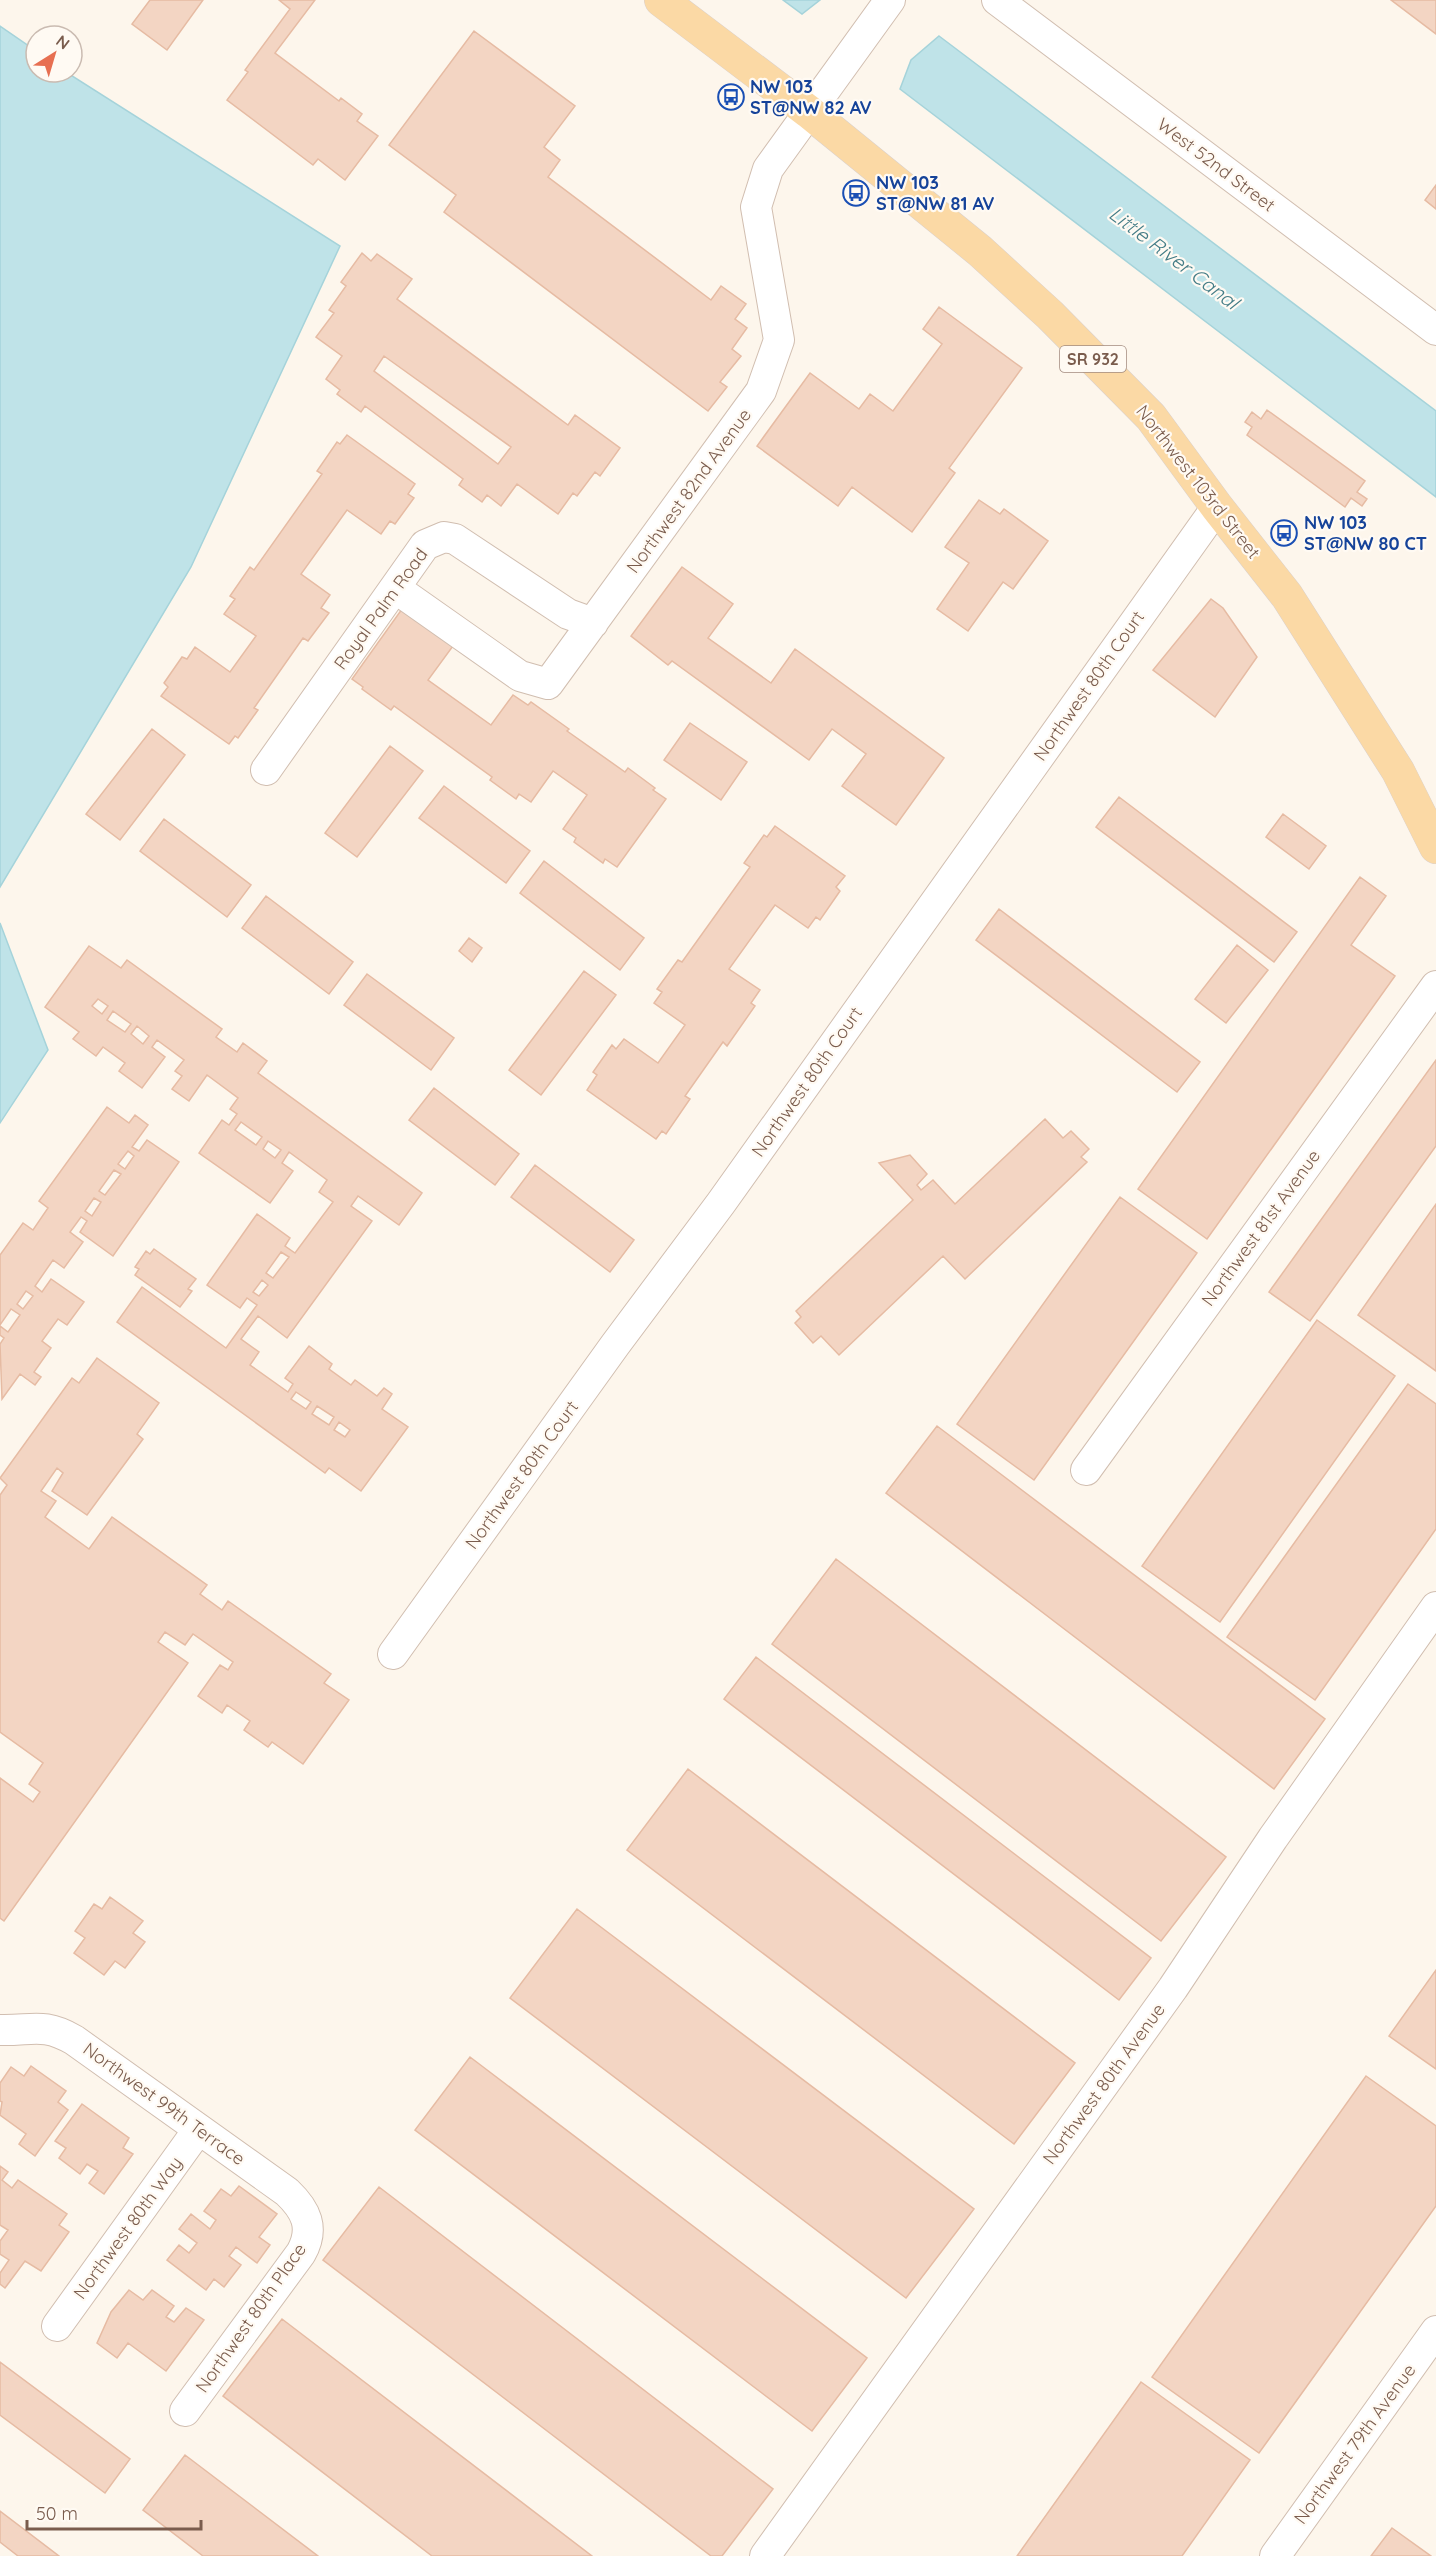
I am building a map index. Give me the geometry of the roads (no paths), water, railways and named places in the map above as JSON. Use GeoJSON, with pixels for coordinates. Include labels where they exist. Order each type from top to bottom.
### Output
{"type":"FeatureCollection","features":[{"type":"Feature","properties":{"kind":"main road","name":"Northwest 103rd Street"},"geometry":{"type":"LineString","coordinates":[[661,0],[809,112],[973,245],[1050,315],[1151,417],[1217,507],[1287,596],[1398,771],[1436,847]]}},
{"type":"Feature","properties":{"kind":"street","name":"Northwest 82nd Avenue"},"geometry":{"type":"LineString","coordinates":[[395,588],[520,676],[548,684],[761,391],[779,340],[756,207],[768,169],[890,0]]}},
{"type":"Feature","properties":{"kind":"street","name":"West 52nd Street"},"geometry":{"type":"LineString","coordinates":[[997,0],[1436,330]]}},
{"type":"Feature","properties":{"kind":"street","name":"Northwest 80th Court"},"geometry":{"type":"LineString","coordinates":[[393,1654],[734,1184],[1217,507]]}},
{"type":"Feature","properties":{"kind":"street","name":"Royal Palm Road"},"geometry":{"type":"LineString","coordinates":[[266,770],[425,545],[444,537],[455,539],[568,614],[593,622]]}},
{"type":"Feature","properties":{"kind":"street","name":"Northwest 81st Avenue"},"geometry":{"type":"LineString","coordinates":[[1086,1470],[1436,986]]}},
{"type":"Feature","properties":{"kind":"street","name":"Northwest 80th Avenue"},"geometry":{"type":"LineString","coordinates":[[765,2556],[1173,1988],[1273,1838],[1436,1607]]}},
{"type":"Feature","properties":{"kind":"street","name":"Northwest 99th Terrace"},"geometry":{"type":"LineString","coordinates":[[0,2030],[43,2028],[63,2034],[287,2192],[301,2207],[308,2221]]}},
{"type":"Feature","properties":{"kind":"street","name":"Northwest 80th Way"},"geometry":{"type":"LineString","coordinates":[[57,2326],[198,2130]]}},
{"type":"Feature","properties":{"kind":"street","name":"Northwest 80th Place"},"geometry":{"type":"LineString","coordinates":[[185,2411],[301,2253],[308,2237],[308,2221]]}},
{"type":"Feature","properties":{"kind":"street","name":"Northwest 79th Avenue"},"geometry":{"type":"LineString","coordinates":[[1275,2556],[1436,2331]]}},
{"type":"Feature","properties":{"kind":"water"},"geometry":{"type":"Polygon","coordinates":[[[783,0],[820,0],[802,14],[783,0]]]}},
{"type":"Feature","properties":{"kind":"water"},"geometry":{"type":"Polygon","coordinates":[[[0,26],[24,43],[24,84],[84,83],[340,246],[191,567],[0,887],[0,26]]]}},
{"type":"Feature","properties":{"kind":"water","name":"Little River Canal"},"geometry":{"type":"Polygon","coordinates":[[[939,36],[1436,411],[1436,497],[900,89],[911,60],[939,36]]]}},
{"type":"Feature","properties":{"kind":"water"},"geometry":{"type":"Polygon","coordinates":[[[0,923],[48,1050],[0,1123],[0,923]]]}},
{"type":"Feature","properties":{"kind":"place","name":"NW 103 ST@NW 82 AV"},"geometry":{"type":"Point","coordinates":[731,97]}},
{"type":"Feature","properties":{"kind":"place","name":"NW 103 ST@NW 81 AV"},"geometry":{"type":"Point","coordinates":[856,193]}},
{"type":"Feature","properties":{"kind":"place","name":"NW 103 ST@NW 80 CT"},"geometry":{"type":"Point","coordinates":[1284,533]}}]}
